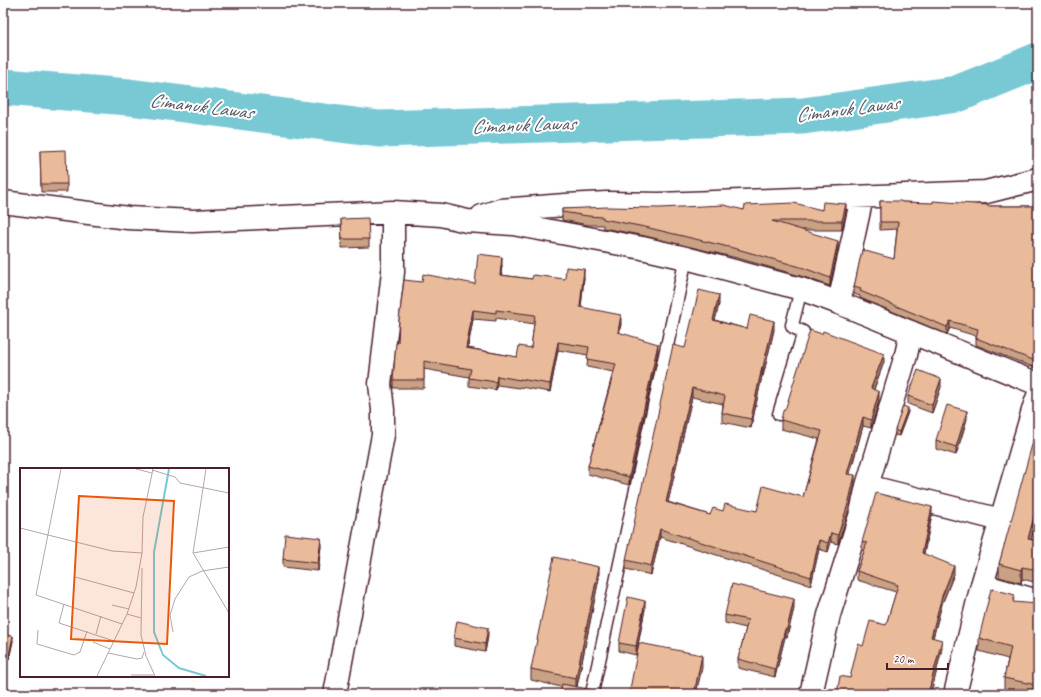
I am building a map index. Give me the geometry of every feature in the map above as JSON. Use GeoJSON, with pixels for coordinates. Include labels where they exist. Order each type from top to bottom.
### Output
{"type":"FeatureCollection","features":[{"type":"Feature","properties":{"kind":"street"},"geometry":{"type":"LineString","coordinates":[[467,221],[500,210],[564,205],[607,203],[659,204],[986,192],[1038,179]]}},
{"type":"Feature","properties":{"kind":"street"},"geometry":{"type":"LineString","coordinates":[[839,303],[862,197]]}},
{"type":"Feature","properties":{"kind":"street"},"geometry":{"type":"LineString","coordinates":[[3,202],[128,218],[194,221],[393,212],[441,215],[467,221],[513,224],[642,248],[686,258],[799,298],[839,303],[1038,384]]}},
{"type":"Feature","properties":{"kind":"street"},"geometry":{"type":"LineString","coordinates":[[335,694],[383,435],[383,410],[380,384],[393,272],[393,212]]}},
{"type":"Feature","properties":{"kind":"street"},"geometry":{"type":"LineString","coordinates":[[810,694],[829,615],[861,513],[867,486],[899,380],[911,332]]}},
{"type":"Feature","properties":{"kind":"street"},"geometry":{"type":"LineString","coordinates":[[954,694],[982,585],[1036,402]]}},
{"type":"Feature","properties":{"kind":"street"},"geometry":{"type":"LineString","coordinates":[[867,486],[1001,520]]}},
{"type":"Feature","properties":{"kind":"street"},"geometry":{"type":"LineString","coordinates":[[982,585],[1038,601]]}},
{"type":"Feature","properties":{"kind":"lane"},"geometry":{"type":"LineString","coordinates":[[592,693],[686,258]]}},
{"type":"Feature","properties":{"kind":"lane"},"geometry":{"type":"LineString","coordinates":[[778,414],[804,335],[803,332],[793,327],[793,320],[799,298]]}},
{"type":"Feature","properties":{"kind":"building"},"geometry":{"type":"Polygon","coordinates":[[[66,150],[67,184],[41,184],[40,151],[66,150]]]}},
{"type":"Feature","properties":{"kind":"building"},"geometry":{"type":"Polygon","coordinates":[[[880,201],[933,203],[933,201],[988,205],[987,206],[1038,206],[1038,362],[976,338],[978,329],[950,321],[947,327],[860,291],[861,289],[854,287],[862,250],[894,259],[898,222],[880,222],[880,201]]]}},
{"type":"Feature","properties":{"kind":"building"},"geometry":{"type":"Polygon","coordinates":[[[823,202],[846,204],[842,221],[772,221],[838,241],[830,278],[804,268],[737,249],[645,227],[603,219],[603,217],[562,212],[562,209],[607,207],[659,208],[724,205],[744,210],[745,205],[794,203],[822,210],[823,202]]]}},
{"type":"Feature","properties":{"kind":"building"},"geometry":{"type":"Polygon","coordinates":[[[368,218],[369,239],[342,239],[341,219],[368,218]]]}},
{"type":"Feature","properties":{"kind":"building"},"geometry":{"type":"Polygon","coordinates":[[[478,254],[502,257],[500,275],[532,279],[533,275],[565,279],[566,267],[584,269],[580,307],[621,315],[618,332],[658,344],[629,477],[588,466],[616,364],[587,359],[589,347],[558,342],[550,384],[497,376],[496,382],[469,378],[471,369],[424,361],[424,380],[393,380],[404,280],[422,282],[423,274],[475,284],[478,254]],[[473,310],[466,348],[517,357],[519,346],[531,348],[535,315],[496,310],[496,313],[473,310]]]}},
{"type":"Feature","properties":{"kind":"building"},"geometry":{"type":"Polygon","coordinates":[[[699,290],[719,295],[713,320],[747,329],[750,315],[774,321],[751,419],[722,413],[725,396],[692,388],[666,502],[710,515],[713,508],[723,511],[725,504],[757,511],[763,486],[803,497],[822,431],[781,420],[810,330],[822,334],[823,331],[884,354],[871,388],[879,392],[871,420],[863,417],[847,474],[855,475],[849,501],[838,535],[831,533],[828,543],[819,540],[811,577],[660,529],[651,566],[626,560],[673,345],[685,348],[699,290]]]}},
{"type":"Feature","properties":{"kind":"building"},"geometry":{"type":"Polygon","coordinates":[[[918,370],[941,379],[932,405],[908,396],[918,370]]]}},
{"type":"Feature","properties":{"kind":"building"},"geometry":{"type":"Polygon","coordinates":[[[947,405],[967,411],[956,447],[936,440],[947,405]]]}},
{"type":"Feature","properties":{"kind":"building"},"geometry":{"type":"Polygon","coordinates":[[[903,406],[908,408],[899,432],[895,430],[903,406]]]}},
{"type":"Feature","properties":{"kind":"building"},"geometry":{"type":"Polygon","coordinates":[[[1035,434],[1038,435],[1038,501],[1028,539],[1038,541],[1038,570],[1022,567],[1021,570],[999,564],[1035,434]]]}},
{"type":"Feature","properties":{"kind":"building"},"geometry":{"type":"Polygon","coordinates":[[[876,493],[932,507],[922,553],[954,566],[942,596],[931,637],[942,640],[928,694],[837,694],[840,676],[850,678],[858,644],[863,646],[870,621],[886,625],[898,585],[857,571],[867,543],[862,542],[876,493]]]}},
{"type":"Feature","properties":{"kind":"building"},"geometry":{"type":"Polygon","coordinates":[[[285,534],[321,538],[318,563],[283,559],[285,534]]]}},
{"type":"Feature","properties":{"kind":"building"},"geometry":{"type":"Polygon","coordinates":[[[554,557],[599,567],[576,678],[531,669],[554,557]]]}},
{"type":"Feature","properties":{"kind":"building"},"geometry":{"type":"Polygon","coordinates":[[[732,584],[794,599],[775,669],[738,659],[748,620],[725,615],[732,584]]]}},
{"type":"Feature","properties":{"kind":"building"},"geometry":{"type":"Polygon","coordinates":[[[991,589],[1015,595],[1013,602],[1038,604],[1038,694],[1034,694],[1036,685],[1004,678],[1011,647],[979,638],[991,589]]]}},
{"type":"Feature","properties":{"kind":"building"},"geometry":{"type":"Polygon","coordinates":[[[628,597],[645,601],[636,646],[619,643],[628,597]]]}},
{"type":"Feature","properties":{"kind":"building"},"geometry":{"type":"Polygon","coordinates":[[[457,621],[488,628],[485,644],[454,638],[457,621]]]}},
{"type":"Feature","properties":{"kind":"building"},"geometry":{"type":"Polygon","coordinates":[[[3,635],[13,636],[9,655],[3,654],[3,635]]]}},
{"type":"Feature","properties":{"kind":"building"},"geometry":{"type":"Polygon","coordinates":[[[639,643],[702,655],[694,694],[629,694],[639,643]]]}},
{"type":"Feature","properties":{"kind":"building"},"geometry":{"type":"Polygon","coordinates":[[[562,684],[614,694],[560,694],[562,684]]]}},
{"type":"Feature","properties":{"kind":"waterway","name":"Cimanuk Lawas"},"geometry":{"type":"LineString","coordinates":[[3,87],[129,97],[379,129],[803,116],[957,94],[1038,61]]}}]}
